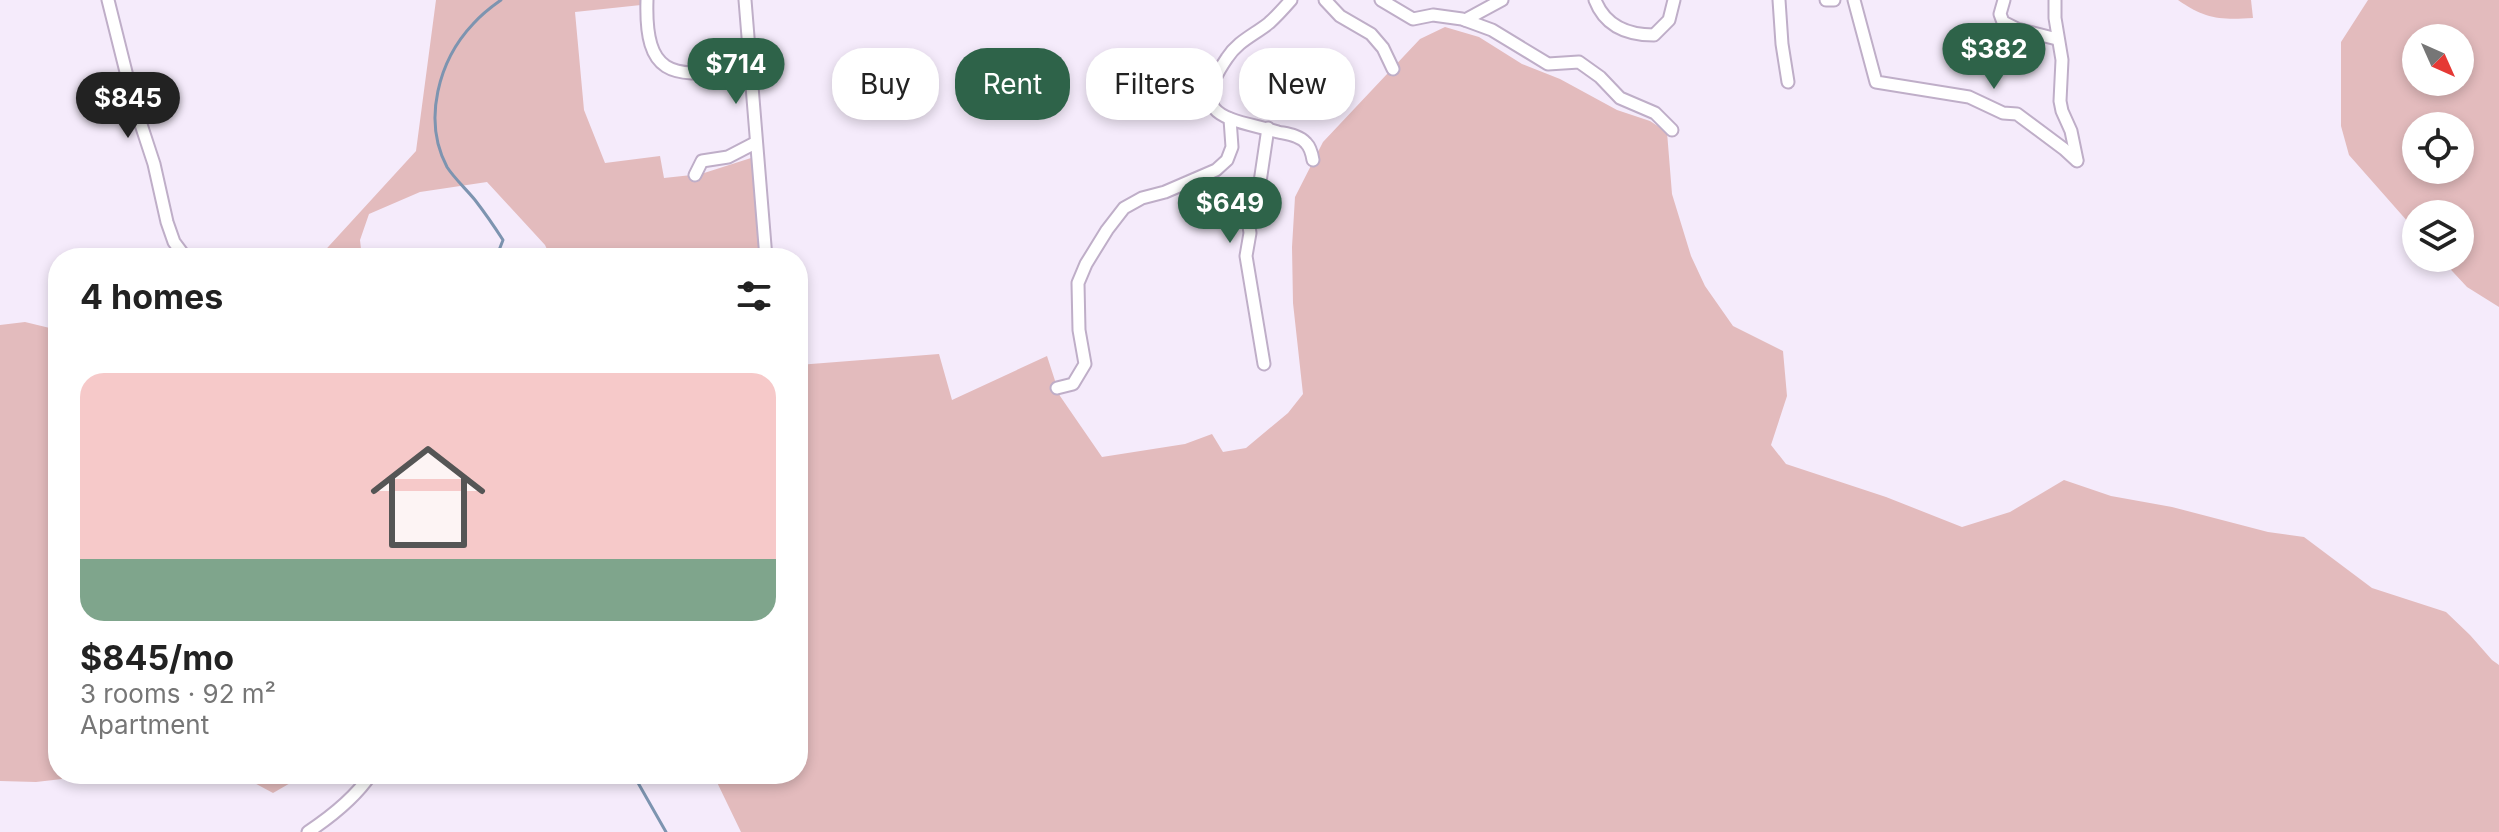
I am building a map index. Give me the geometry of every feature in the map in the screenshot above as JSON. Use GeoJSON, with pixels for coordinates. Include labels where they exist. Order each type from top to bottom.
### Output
{"type":"FeatureCollection","features":[{"type":"Feature","properties":{"kind":"street"},"geometry":{"type":"LineString","coordinates":[[108,0],[167,222],[178,248]]}},
{"type":"Feature","properties":{"kind":"street"},"geometry":{"type":"LineString","coordinates":[[647,0],[646,23],[655,58],[668,69],[685,73],[752,70]]}},
{"type":"Feature","properties":{"kind":"street"},"geometry":{"type":"LineString","coordinates":[[745,0],[765,248]]}},
{"type":"Feature","properties":{"kind":"street"},"geometry":{"type":"LineString","coordinates":[[1291,0],[1270,22],[1235,45],[1208,94],[1221,115],[1239,123],[1298,136],[1308,144],[1313,160]]}},
{"type":"Feature","properties":{"kind":"street"},"geometry":{"type":"LineString","coordinates":[[1325,0],[1340,16],[1371,34],[1383,48],[1393,69]]}},
{"type":"Feature","properties":{"kind":"street"},"geometry":{"type":"LineString","coordinates":[[1381,0],[1413,19],[1433,15],[1465,20],[1492,30],[1548,64],[1579,62],[1600,77],[1620,98],[1655,113],[1672,130]]}},
{"type":"Feature","properties":{"kind":"street"},"geometry":{"type":"LineString","coordinates":[[1465,20],[1502,0]]}},
{"type":"Feature","properties":{"kind":"street"},"geometry":{"type":"LineString","coordinates":[[1595,0],[1599,11],[1611,24],[1640,35],[1654,35],[1669,20],[1674,0]]}},
{"type":"Feature","properties":{"kind":"street"},"geometry":{"type":"LineString","coordinates":[[1779,0],[1788,82]]}},
{"type":"Feature","properties":{"kind":"street"},"geometry":{"type":"LineString","coordinates":[[1826,0],[1834,0]]}},
{"type":"Feature","properties":{"kind":"street"},"geometry":{"type":"LineString","coordinates":[[1854,0],[1876,82],[1969,97],[2003,113],[2017,114],[2077,161],[2071,131],[2060,101],[2062,60],[2057,39],[2055,0]]}},
{"type":"Feature","properties":{"kind":"street"},"geometry":{"type":"LineString","coordinates":[[2004,0],[2000,14],[2003,22],[2017,29],[2057,39]]}},
{"type":"Feature","properties":{"kind":"street"},"geometry":{"type":"LineString","coordinates":[[1057,388],[1073,384],[1085,364],[1079,330],[1078,283],[1107,230],[1124,208],[1142,198],[1165,192],[1216,170],[1227,160],[1232,147],[1230,119]]}},
{"type":"Feature","properties":{"kind":"street"},"geometry":{"type":"LineString","coordinates":[[1264,364],[1246,256],[1250,233],[1249,203],[1260,182],[1268,128]]}},
{"type":"Feature","properties":{"kind":"street"},"geometry":{"type":"LineString","coordinates":[[695,175],[702,161],[728,157],[755,143]]}},
{"type":"Feature","properties":{"kind":"street"},"geometry":{"type":"LineString","coordinates":[[308,832],[328,819],[363,784]]}},
{"type":"Feature","properties":{"kind":"shaded area"},"geometry":{"type":"Polygon","coordinates":[[[436,0],[641,0],[641,5],[575,12],[584,110],[605,163],[660,156],[664,178],[701,174],[751,158],[763,248],[546,248],[487,182],[420,192],[369,214],[360,240],[361,248],[327,248],[416,151],[436,0]]]}},
{"type":"Feature","properties":{"kind":"shaded area"},"geometry":{"type":"Polygon","coordinates":[[[2178,0],[2251,0],[2253,18],[2213,17],[2178,0]]]}},
{"type":"Feature","properties":{"kind":"shaded area"},"geometry":{"type":"Polygon","coordinates":[[[2368,0],[2499,0],[2499,307],[2467,287],[2453,272],[2474,272],[2474,200],[2402,200],[2402,215],[2349,155],[2341,126],[2341,42],[2368,0]]]}},
{"type":"Feature","properties":{"kind":"shaded area"},"geometry":{"type":"Polygon","coordinates":[[[1445,27],[1479,37],[1522,64],[1560,79],[1617,110],[1650,121],[1667,132],[1672,194],[1691,256],[1705,286],[1733,326],[1783,351],[1787,396],[1771,445],[1786,464],[1886,497],[1962,527],[2010,512],[2064,480],[2111,496],[2172,507],[2268,532],[2304,537],[2372,588],[2446,612],[2499,665],[2499,832],[741,832],[718,784],[808,784],[808,364],[939,354],[952,400],[1047,356],[1060,396],[1102,457],[1185,444],[1212,434],[1223,452],[1246,448],[1288,413],[1303,394],[1293,303],[1295,197],[1323,142],[1344,120],[1355,120],[1355,108],[1420,39],[1445,27]]]}},
{"type":"Feature","properties":{"kind":"shaded area"},"geometry":{"type":"Polygon","coordinates":[[[25,322],[48,328],[48,781],[36,782],[0,781],[0,325],[25,322]]]}},
{"type":"Feature","properties":{"kind":"shaded area"},"geometry":{"type":"Polygon","coordinates":[[[256,784],[289,784],[273,793],[256,784]]]}},
{"type":"Feature","properties":{"kind":"waterway"},"geometry":{"type":"LineString","coordinates":[[500,248],[503,240],[447,167],[440,149],[435,111],[443,73],[451,55],[473,24],[501,0]]}},
{"type":"Feature","properties":{"kind":"waterway"},"geometry":{"type":"LineString","coordinates":[[639,784],[666,832]]}}]}
